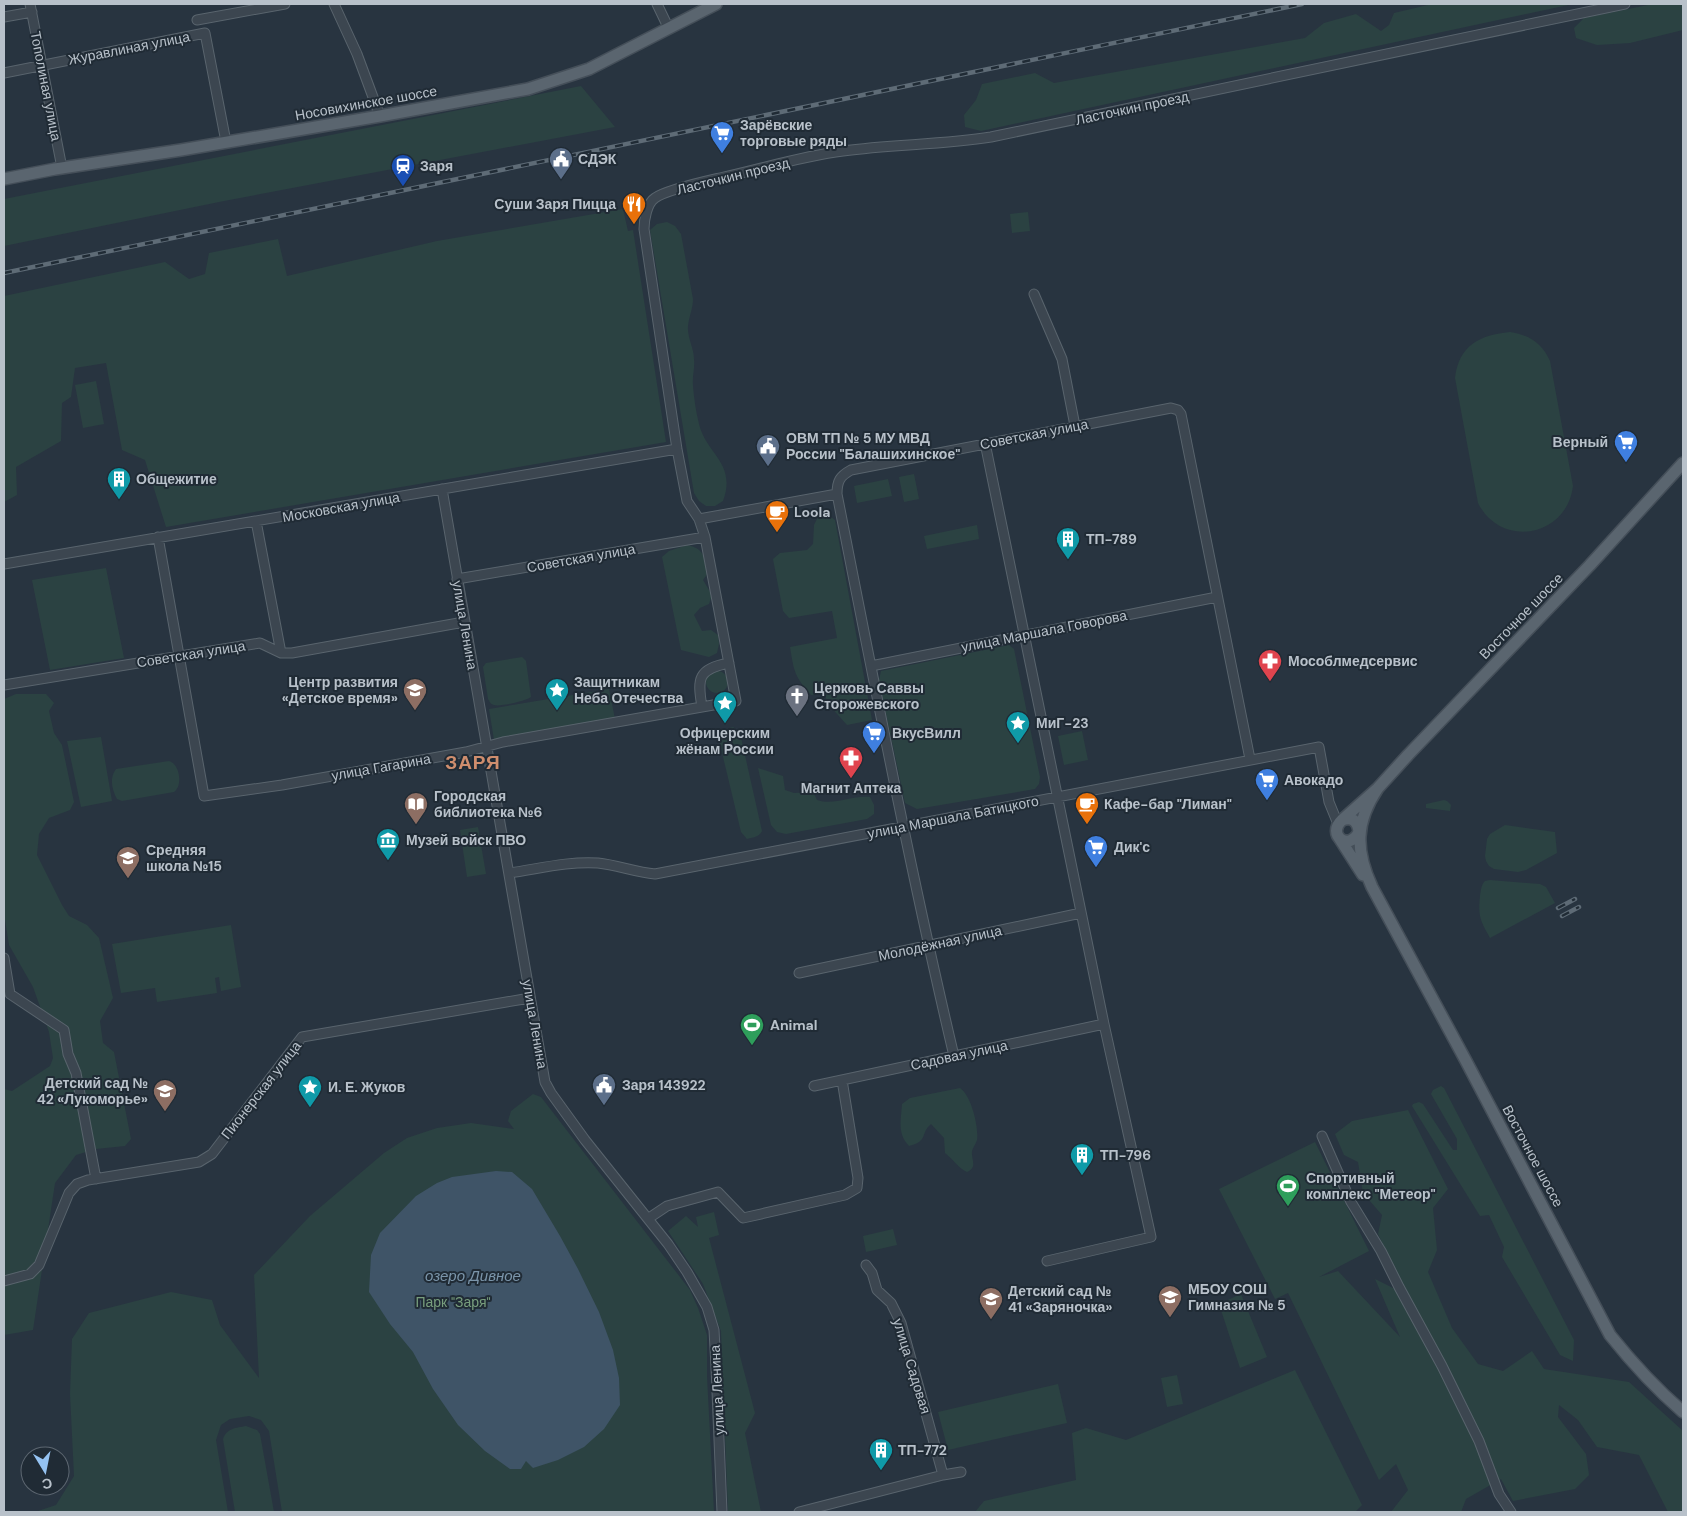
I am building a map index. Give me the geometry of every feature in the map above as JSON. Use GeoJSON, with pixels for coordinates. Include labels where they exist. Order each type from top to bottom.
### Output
{"type":"FeatureCollection","features":[{"type":"Feature","properties":{"kind":"main road","name":"Носовихинское шоссе"},"geometry":{"type":"LineString","coordinates":[[4,179],[380,116],[540,86],[589,69],[716,4]]}},
{"type":"Feature","properties":{"kind":"main road","name":"Восточное шоссе"},"geometry":{"type":"LineString","coordinates":[[1683,463],[1590,565],[1408,754],[1378,788],[1339,826],[1462,1052],[1610,1336],[1639,1372],[1683,1412]]}},
{"type":"Feature","properties":{"kind":"main road","name":"Восточное шоссе"},"geometry":{"type":"LineString","coordinates":[[1378,788],[1367,806],[1359,832],[1361,857],[1378,897]]}},
{"type":"Feature","properties":{"kind":"main road"},"geometry":{"type":"LineString","coordinates":[[1346,818],[1356,822],[1359,832],[1355,839],[1344,841],[1339,826],[1346,818]]}},
{"type":"Feature","properties":{"kind":"street"},"geometry":{"type":"LineString","coordinates":[[197,20],[285,4]]}},
{"type":"Feature","properties":{"kind":"street"},"geometry":{"type":"LineString","coordinates":[[334,4],[357,54],[380,116]]}},
{"type":"Feature","properties":{"kind":"street"},"geometry":{"type":"LineString","coordinates":[[657,4],[669,29]]}},
{"type":"Feature","properties":{"kind":"street","name":"Ласточкин проезд"},"geometry":{"type":"LineString","coordinates":[[678,448],[644,229],[644,221],[650,202],[667,192],[810,156],[861,149],[991,137],[1625,4]]}},
{"type":"Feature","properties":{"kind":"street"},"geometry":{"type":"LineString","coordinates":[[4,17],[31,8]]}},
{"type":"Feature","properties":{"kind":"street","name":"Тополиная улица"},"geometry":{"type":"LineString","coordinates":[[31,8],[62,168]]}},
{"type":"Feature","properties":{"kind":"street","name":"Журавлиная улица"},"geometry":{"type":"LineString","coordinates":[[4,73],[205,33],[226,142]]}},
{"type":"Feature","properties":{"kind":"street"},"geometry":{"type":"LineString","coordinates":[[1034,294],[1062,358],[1075,426]]}},
{"type":"Feature","properties":{"kind":"street","name":"Советская улица"},"geometry":{"type":"LineString","coordinates":[[837,494],[837,485],[841,476],[851,470],[1171,408],[1178,410],[1181,414],[1217,597]]}},
{"type":"Feature","properties":{"kind":"street"},"geometry":{"type":"LineString","coordinates":[[985,444],[1104,1024],[1151,1237],[1047,1261]]}},
{"type":"Feature","properties":{"kind":"street"},"geometry":{"type":"LineString","coordinates":[[678,448],[687,501],[699,519],[705,537],[729,663],[713,667],[702,676],[699,691],[702,708]]}},
{"type":"Feature","properties":{"kind":"street","name":"Московская улица"},"geometry":{"type":"LineString","coordinates":[[4,564],[678,448]]}},
{"type":"Feature","properties":{"kind":"street","name":"улица Ленина"},"geometry":{"type":"LineString","coordinates":[[442,489],[545,1082],[585,1140],[649,1218],[687,1272],[707,1307],[714,1330],[722,1512]]}},
{"type":"Feature","properties":{"kind":"street"},"geometry":{"type":"LineString","coordinates":[[699,519],[837,494],[903,827],[954,1056]]}},
{"type":"Feature","properties":{"kind":"street"},"geometry":{"type":"LineString","coordinates":[[256,521],[281,653]]}},
{"type":"Feature","properties":{"kind":"street"},"geometry":{"type":"LineString","coordinates":[[158,537],[179,656]]}},
{"type":"Feature","properties":{"kind":"street","name":"Советская улица"},"geometry":{"type":"LineString","coordinates":[[457,579],[705,537]]}},
{"type":"Feature","properties":{"kind":"street"},"geometry":{"type":"LineString","coordinates":[[1217,597],[1250,760]]}},
{"type":"Feature","properties":{"kind":"street","name":"улица Маршала Говорова"},"geometry":{"type":"LineString","coordinates":[[871,666],[1217,597]]}},
{"type":"Feature","properties":{"kind":"street","name":"Советская улица"},"geometry":{"type":"LineString","coordinates":[[4,685],[260,643],[281,653],[292,653],[464,622]]}},
{"type":"Feature","properties":{"kind":"street","name":"улица Гагарина"},"geometry":{"type":"LineString","coordinates":[[179,656],[203,794],[208,797],[466,752],[514,740],[736,701],[729,663]]}},
{"type":"Feature","properties":{"kind":"street","name":"улица Маршала Батицкого"},"geometry":{"type":"LineString","coordinates":[[509,873],[567,864],[595,863],[612,865],[641,873],[655,874],[1319,747],[1329,802],[1339,826]]}},
{"type":"Feature","properties":{"kind":"street","name":"Молодёжная улица"},"geometry":{"type":"LineString","coordinates":[[798,973],[1081,913]]}},
{"type":"Feature","properties":{"kind":"street"},"geometry":{"type":"LineString","coordinates":[[4,958],[10,994],[64,1030],[68,1054],[76,1073],[92,1179],[77,1184],[69,1193],[39,1264],[30,1274],[4,1281]]}},
{"type":"Feature","properties":{"kind":"street","name":"Пионерская улица"},"geometry":{"type":"LineString","coordinates":[[92,1179],[199,1162],[212,1154],[302,1037],[530,998]]}},
{"type":"Feature","properties":{"kind":"street","name":"Садовая улица"},"geometry":{"type":"LineString","coordinates":[[814,1086],[1104,1024]]}},
{"type":"Feature","properties":{"kind":"street"},"geometry":{"type":"LineString","coordinates":[[649,1218],[667,1206],[718,1192],[742,1218],[844,1195],[857,1188],[858,1178],[842,1080]]}},
{"type":"Feature","properties":{"kind":"street"},"geometry":{"type":"LineString","coordinates":[[1322,1136],[1352,1202],[1381,1251],[1442,1366],[1479,1441],[1499,1494],[1511,1512]]}},
{"type":"Feature","properties":{"kind":"street","name":"улица Садовая"},"geometry":{"type":"LineString","coordinates":[[866,1265],[872,1273],[877,1290],[891,1303],[901,1323],[912,1357],[943,1475]]}},
{"type":"Feature","properties":{"kind":"street"},"geometry":{"type":"LineString","coordinates":[[799,1512],[961,1472]]}},
{"type":"Feature","properties":{"kind":"green space"},"geometry":{"type":"Polygon","coordinates":[[[1432,4],[1573,4],[981,131],[965,127],[964,115],[976,100],[982,84],[1035,73],[1054,83],[1305,38],[1324,23],[1356,14],[1381,31],[1389,25],[1394,13],[1432,4]]]}},
{"type":"Feature","properties":{"kind":"green space"},"geometry":{"type":"Polygon","coordinates":[[[1653,4],[1683,4],[1683,30],[1630,43],[1597,45],[1576,38],[1574,28],[1584,18],[1653,4]]]}},
{"type":"Feature","properties":{"kind":"green space"},"geometry":{"type":"Polygon","coordinates":[[[581,86],[615,127],[224,201],[4,246],[4,199],[581,86]]]}},
{"type":"Feature","properties":{"kind":"green space"},"geometry":{"type":"Polygon","coordinates":[[[623,209],[628,231],[633,230],[666,442],[166,527],[145,460],[122,450],[106,363],[75,368],[71,397],[62,403],[61,441],[16,467],[17,495],[4,502],[4,296],[165,262],[189,279],[205,274],[209,253],[278,239],[287,276],[437,241],[623,209]]]}},
{"type":"Feature","properties":{"kind":"green space"},"geometry":{"type":"Polygon","coordinates":[[[1028,212],[1030,231],[1012,233],[1010,214],[1028,212]]]}},
{"type":"Feature","properties":{"kind":"green space"},"geometry":{"type":"Polygon","coordinates":[[[667,222],[675,226],[681,234],[693,299],[688,330],[694,355],[693,386],[698,419],[703,434],[719,460],[726,477],[723,501],[715,506],[706,506],[699,501],[694,493],[650,230],[657,224],[667,222]]]}},
{"type":"Feature","properties":{"kind":"green space"},"geometry":{"type":"Polygon","coordinates":[[[1510,332],[1523,335],[1534,341],[1543,349],[1550,361],[1573,486],[1568,503],[1559,517],[1546,526],[1532,531],[1517,531],[1502,527],[1488,518],[1478,503],[1455,378],[1461,357],[1473,344],[1489,336],[1510,332]]]}},
{"type":"Feature","properties":{"kind":"green space"},"geometry":{"type":"Polygon","coordinates":[[[96,381],[104,424],[83,428],[75,385],[96,381]]]}},
{"type":"Feature","properties":{"kind":"green space"},"geometry":{"type":"Polygon","coordinates":[[[914,474],[919,499],[904,502],[899,477],[914,474]]]}},
{"type":"Feature","properties":{"kind":"green space"},"geometry":{"type":"Polygon","coordinates":[[[888,479],[892,496],[857,503],[854,486],[888,479]]]}},
{"type":"Feature","properties":{"kind":"green space"},"geometry":{"type":"Polygon","coordinates":[[[828,515],[835,520],[872,720],[847,725],[829,705],[824,694],[811,695],[801,683],[794,668],[790,647],[837,638],[832,611],[789,618],[783,611],[773,559],[780,553],[807,550],[813,544],[814,525],[818,517],[828,515]]]}},
{"type":"Feature","properties":{"kind":"green space"},"geometry":{"type":"Polygon","coordinates":[[[977,525],[979,539],[927,549],[924,536],[977,525]]]}},
{"type":"Feature","properties":{"kind":"green space"},"geometry":{"type":"Polygon","coordinates":[[[687,545],[693,546],[703,554],[708,573],[703,580],[712,595],[709,604],[700,608],[694,615],[702,631],[711,630],[718,635],[717,653],[709,657],[681,650],[662,557],[669,551],[687,545]]]}},
{"type":"Feature","properties":{"kind":"green space"},"geometry":{"type":"Polygon","coordinates":[[[106,568],[124,658],[50,670],[32,580],[106,568]]]}},
{"type":"Feature","properties":{"kind":"green space"},"geometry":{"type":"Polygon","coordinates":[[[1009,645],[1014,649],[1040,777],[1039,784],[1035,789],[917,809],[905,803],[879,680],[881,671],[1009,645]]]}},
{"type":"Feature","properties":{"kind":"green space"},"geometry":{"type":"Polygon","coordinates":[[[522,657],[526,661],[531,697],[507,704],[492,704],[488,699],[483,667],[486,663],[522,657]]]}},
{"type":"Feature","properties":{"kind":"green space"},"geometry":{"type":"Polygon","coordinates":[[[717,671],[725,674],[728,682],[725,690],[717,693],[709,690],[706,682],[709,674],[717,671]]]}},
{"type":"Feature","properties":{"kind":"green space"},"geometry":{"type":"Polygon","coordinates":[[[609,689],[615,719],[494,740],[489,709],[609,689]]]}},
{"type":"Feature","properties":{"kind":"green space"},"geometry":{"type":"Polygon","coordinates":[[[16,694],[46,694],[54,703],[49,711],[54,733],[62,745],[74,802],[70,810],[49,818],[39,834],[37,855],[69,916],[87,925],[99,938],[113,998],[100,1021],[103,1043],[114,1052],[131,1139],[125,1146],[96,1149],[76,1155],[55,1183],[33,1330],[4,1335],[4,1089],[12,1091],[50,1066],[53,1058],[49,1032],[33,987],[9,945],[4,914],[4,699],[16,694]]]}},
{"type":"Feature","properties":{"kind":"green space"},"geometry":{"type":"Polygon","coordinates":[[[733,727],[740,733],[762,831],[758,836],[747,839],[741,832],[718,736],[719,731],[733,727]]]}},
{"type":"Feature","properties":{"kind":"green space"},"geometry":{"type":"Polygon","coordinates":[[[1082,731],[1088,760],[1064,765],[1058,736],[1082,731]]]}},
{"type":"Feature","properties":{"kind":"green space"},"geometry":{"type":"Polygon","coordinates":[[[101,737],[112,801],[81,807],[67,741],[101,737]]]}},
{"type":"Feature","properties":{"kind":"green space"},"geometry":{"type":"Polygon","coordinates":[[[169,761],[176,766],[179,775],[179,785],[174,792],[122,801],[117,799],[112,784],[112,776],[116,769],[169,761]]]}},
{"type":"Feature","properties":{"kind":"green space"},"geometry":{"type":"Polygon","coordinates":[[[758,768],[783,776],[785,790],[794,793],[813,792],[817,800],[823,802],[870,797],[874,805],[874,814],[867,819],[786,834],[777,832],[771,825],[758,768]]]}},
{"type":"Feature","properties":{"kind":"green space"},"geometry":{"type":"Polygon","coordinates":[[[1444,800],[1451,805],[1450,811],[1426,808],[1426,804],[1444,800]]]}},
{"type":"Feature","properties":{"kind":"green space"},"geometry":{"type":"Polygon","coordinates":[[[1505,825],[1555,832],[1557,853],[1526,870],[1518,872],[1494,869],[1486,861],[1487,839],[1490,834],[1505,825]]]}},
{"type":"Feature","properties":{"kind":"green space"},"geometry":{"type":"Polygon","coordinates":[[[478,827],[486,874],[467,877],[460,830],[478,827]]]}},
{"type":"Feature","properties":{"kind":"green space"},"geometry":{"type":"Polygon","coordinates":[[[1485,881],[1540,884],[1546,887],[1555,903],[1490,938],[1482,922],[1479,909],[1482,886],[1485,881]]]}},
{"type":"Feature","properties":{"kind":"green space"},"geometry":{"type":"Polygon","coordinates":[[[231,925],[241,987],[221,991],[219,977],[215,978],[217,993],[157,1002],[155,988],[121,993],[112,944],[231,925]]]}},
{"type":"Feature","properties":{"kind":"green space"},"geometry":{"type":"Polygon","coordinates":[[[1441,1086],[1444,1088],[1574,1340],[1573,1361],[1560,1355],[1502,1257],[1504,1247],[1489,1215],[1480,1216],[1412,1106],[1419,1102],[1423,1104],[1453,1150],[1457,1150],[1457,1139],[1431,1094],[1433,1090],[1441,1086]]]}},
{"type":"Feature","properties":{"kind":"green space"},"geometry":{"type":"Polygon","coordinates":[[[960,1088],[968,1097],[977,1127],[977,1140],[972,1151],[973,1166],[967,1172],[945,1153],[944,1138],[931,1124],[919,1142],[909,1146],[901,1131],[902,1104],[910,1098],[960,1088]]]}},
{"type":"Feature","properties":{"kind":"green space","name":"Парк \"Заря\""},"geometry":{"type":"Polygon","coordinates":[[[533,1094],[541,1097],[690,1290],[707,1335],[707,1376],[714,1512],[282,1512],[269,1431],[261,1420],[249,1416],[230,1419],[221,1425],[216,1440],[228,1512],[35,1512],[56,1505],[62,1496],[70,1496],[70,1482],[74,1476],[70,1394],[72,1339],[89,1313],[171,1292],[212,1300],[220,1325],[259,1378],[254,1275],[310,1216],[384,1153],[407,1138],[437,1128],[471,1123],[514,1129],[508,1121],[511,1111],[533,1094]]]}},
{"type":"Feature","properties":{"kind":"green space"},"geometry":{"type":"Polygon","coordinates":[[[1408,1110],[1448,1189],[1433,1208],[1437,1250],[1428,1272],[1452,1328],[1478,1364],[1503,1371],[1532,1351],[1544,1369],[1629,1382],[1683,1431],[1683,1512],[1668,1512],[1639,1455],[1597,1447],[1578,1420],[1559,1405],[1558,1417],[1586,1454],[1589,1475],[1575,1489],[1513,1501],[1501,1479],[1466,1499],[1461,1512],[1391,1512],[1408,1490],[1396,1464],[1379,1480],[1288,1293],[1275,1299],[1219,1189],[1315,1142],[1369,1251],[1319,1277],[1338,1271],[1400,1337],[1375,1279],[1407,1295],[1378,1234],[1382,1215],[1363,1193],[1358,1162],[1344,1155],[1335,1134],[1352,1121],[1408,1110]]]}},
{"type":"Feature","properties":{"kind":"green space"},"geometry":{"type":"Polygon","coordinates":[[[714,1212],[719,1235],[709,1238],[755,1413],[745,1433],[761,1512],[728,1512],[721,1331],[703,1284],[668,1231],[686,1216],[698,1227],[696,1217],[714,1212]]]}},
{"type":"Feature","properties":{"kind":"green space"},"geometry":{"type":"Polygon","coordinates":[[[893,1229],[897,1245],[866,1252],[863,1236],[893,1229]]]}},
{"type":"Feature","properties":{"kind":"green space"},"geometry":{"type":"Polygon","coordinates":[[[1241,1294],[1267,1357],[1240,1368],[1219,1304],[1241,1294]]]}},
{"type":"Feature","properties":{"kind":"green space"},"geometry":{"type":"Polygon","coordinates":[[[1295,1370],[1362,1505],[1355,1512],[975,1512],[984,1501],[1076,1480],[1072,1433],[1086,1428],[1126,1440],[1295,1370]]]}},
{"type":"Feature","properties":{"kind":"green space"},"geometry":{"type":"Polygon","coordinates":[[[1177,1375],[1183,1404],[1167,1407],[1161,1378],[1177,1375]]]}},
{"type":"Feature","properties":{"kind":"green space"},"geometry":{"type":"Polygon","coordinates":[[[1058,1384],[1067,1423],[948,1450],[938,1412],[1058,1384]]]}},
{"type":"Feature","properties":{"kind":"green space"},"geometry":{"type":"Polygon","coordinates":[[[246,1426],[257,1430],[260,1434],[274,1512],[235,1512],[223,1439],[229,1431],[246,1426]]]}},
{"type":"Feature","properties":{"kind":"water","name":"озеро Дивное"},"geometry":{"type":"Polygon","coordinates":[[[496,1171],[512,1172],[532,1189],[560,1236],[599,1312],[613,1350],[619,1378],[620,1405],[604,1429],[584,1447],[558,1460],[533,1468],[526,1461],[521,1469],[510,1469],[485,1451],[458,1425],[433,1389],[413,1352],[390,1324],[369,1292],[371,1255],[380,1233],[416,1196],[437,1183],[452,1177],[496,1171]]]}},
{"type":"Feature","properties":{"kind":"railway"},"geometry":{"type":"LineString","coordinates":[[4,273],[1302,4]]}},
{"type":"Feature","properties":{"kind":"railway"},"geometry":{"type":"LineString","coordinates":[[1558,908],[1575,899]]}},
{"type":"Feature","properties":{"kind":"railway"},"geometry":{"type":"LineString","coordinates":[[1562,916],[1579,907]]}},
{"type":"Feature","properties":{"kind":"place","name":"Зарёвские торговые ряды"},"geometry":{"type":"Point","coordinates":[722,154]}},
{"type":"Feature","properties":{"kind":"place","name":"СДЭК"},"geometry":{"type":"Point","coordinates":[561,180]}},
{"type":"Feature","properties":{"kind":"place","name":"Заря"},"geometry":{"type":"Point","coordinates":[403,187]}},
{"type":"Feature","properties":{"kind":"place","name":"Суши Заря Пицца"},"geometry":{"type":"Point","coordinates":[634,225]}},
{"type":"Feature","properties":{"kind":"place","name":"Верный"},"geometry":{"type":"Point","coordinates":[1626,463]}},
{"type":"Feature","properties":{"kind":"place","name":"ОВМ ТП № 5 МУ МВД России \"Балашихинское\""},"geometry":{"type":"Point","coordinates":[768,467]}},
{"type":"Feature","properties":{"kind":"place","name":"Общежитие"},"geometry":{"type":"Point","coordinates":[119,500]}},
{"type":"Feature","properties":{"kind":"place","name":"Loola"},"geometry":{"type":"Point","coordinates":[777,533]}},
{"type":"Feature","properties":{"kind":"place","name":"ТП-789"},"geometry":{"type":"Point","coordinates":[1068,560]}},
{"type":"Feature","properties":{"kind":"place","name":"Мособлмедсервис"},"geometry":{"type":"Point","coordinates":[1270,682]}},
{"type":"Feature","properties":{"kind":"place","name":"Центр развития «Детское время»"},"geometry":{"type":"Point","coordinates":[415,711]}},
{"type":"Feature","properties":{"kind":"place","name":"Защитникам Неба Отечества"},"geometry":{"type":"Point","coordinates":[557,711]}},
{"type":"Feature","properties":{"kind":"place","name":"Церковь Саввы Сторожевского"},"geometry":{"type":"Point","coordinates":[797,717]}},
{"type":"Feature","properties":{"kind":"place","name":"Офицерским жёнам России"},"geometry":{"type":"Point","coordinates":[725,724]}},
{"type":"Feature","properties":{"kind":"place","name":"МиГ-23"},"geometry":{"type":"Point","coordinates":[1018,744]}},
{"type":"Feature","properties":{"kind":"place","name":"ВкусВилл"},"geometry":{"type":"Point","coordinates":[874,754]}},
{"type":"Feature","properties":{"kind":"place","name":"Магнит Аптека"},"geometry":{"type":"Point","coordinates":[851,779]}},
{"type":"Feature","properties":{"kind":"place","name":"Авокадо"},"geometry":{"type":"Point","coordinates":[1267,801]}},
{"type":"Feature","properties":{"kind":"place","name":"Городская библиотека №6"},"geometry":{"type":"Point","coordinates":[416,825]}},
{"type":"Feature","properties":{"kind":"place","name":"Кафе-бар \"Лиман\""},"geometry":{"type":"Point","coordinates":[1087,825]}},
{"type":"Feature","properties":{"kind":"place","name":"Музей войск ПВО"},"geometry":{"type":"Point","coordinates":[388,861]}},
{"type":"Feature","properties":{"kind":"place","name":"Дик'с"},"geometry":{"type":"Point","coordinates":[1096,868]}},
{"type":"Feature","properties":{"kind":"place","name":"Средняя школа №15"},"geometry":{"type":"Point","coordinates":[128,879]}},
{"type":"Feature","properties":{"kind":"place","name":"Animal"},"geometry":{"type":"Point","coordinates":[752,1046]}},
{"type":"Feature","properties":{"kind":"place","name":"Заря 143922"},"geometry":{"type":"Point","coordinates":[604,1106]}},
{"type":"Feature","properties":{"kind":"place","name":"И. Е. Жуков"},"geometry":{"type":"Point","coordinates":[310,1108]}},
{"type":"Feature","properties":{"kind":"place","name":"Детский сад № 42 «Лукоморье»"},"geometry":{"type":"Point","coordinates":[165,1112]}},
{"type":"Feature","properties":{"kind":"place","name":"ТП-796"},"geometry":{"type":"Point","coordinates":[1082,1176]}},
{"type":"Feature","properties":{"kind":"place","name":"Спортивный комплекс \"Метеор\""},"geometry":{"type":"Point","coordinates":[1288,1207]}},
{"type":"Feature","properties":{"kind":"place","name":"МБОУ СОШ Гимназия № 5"},"geometry":{"type":"Point","coordinates":[1170,1318]}},
{"type":"Feature","properties":{"kind":"place","name":"Детский сад № 41 «Заряночка»"},"geometry":{"type":"Point","coordinates":[991,1320]}},
{"type":"Feature","properties":{"kind":"place","name":"ТП-772"},"geometry":{"type":"Point","coordinates":[881,1471]}},
{"type":"Feature","properties":{"kind":"district","name":"ЗАРЯ"},"geometry":{"type":"Point","coordinates":[473,762]}}]}
